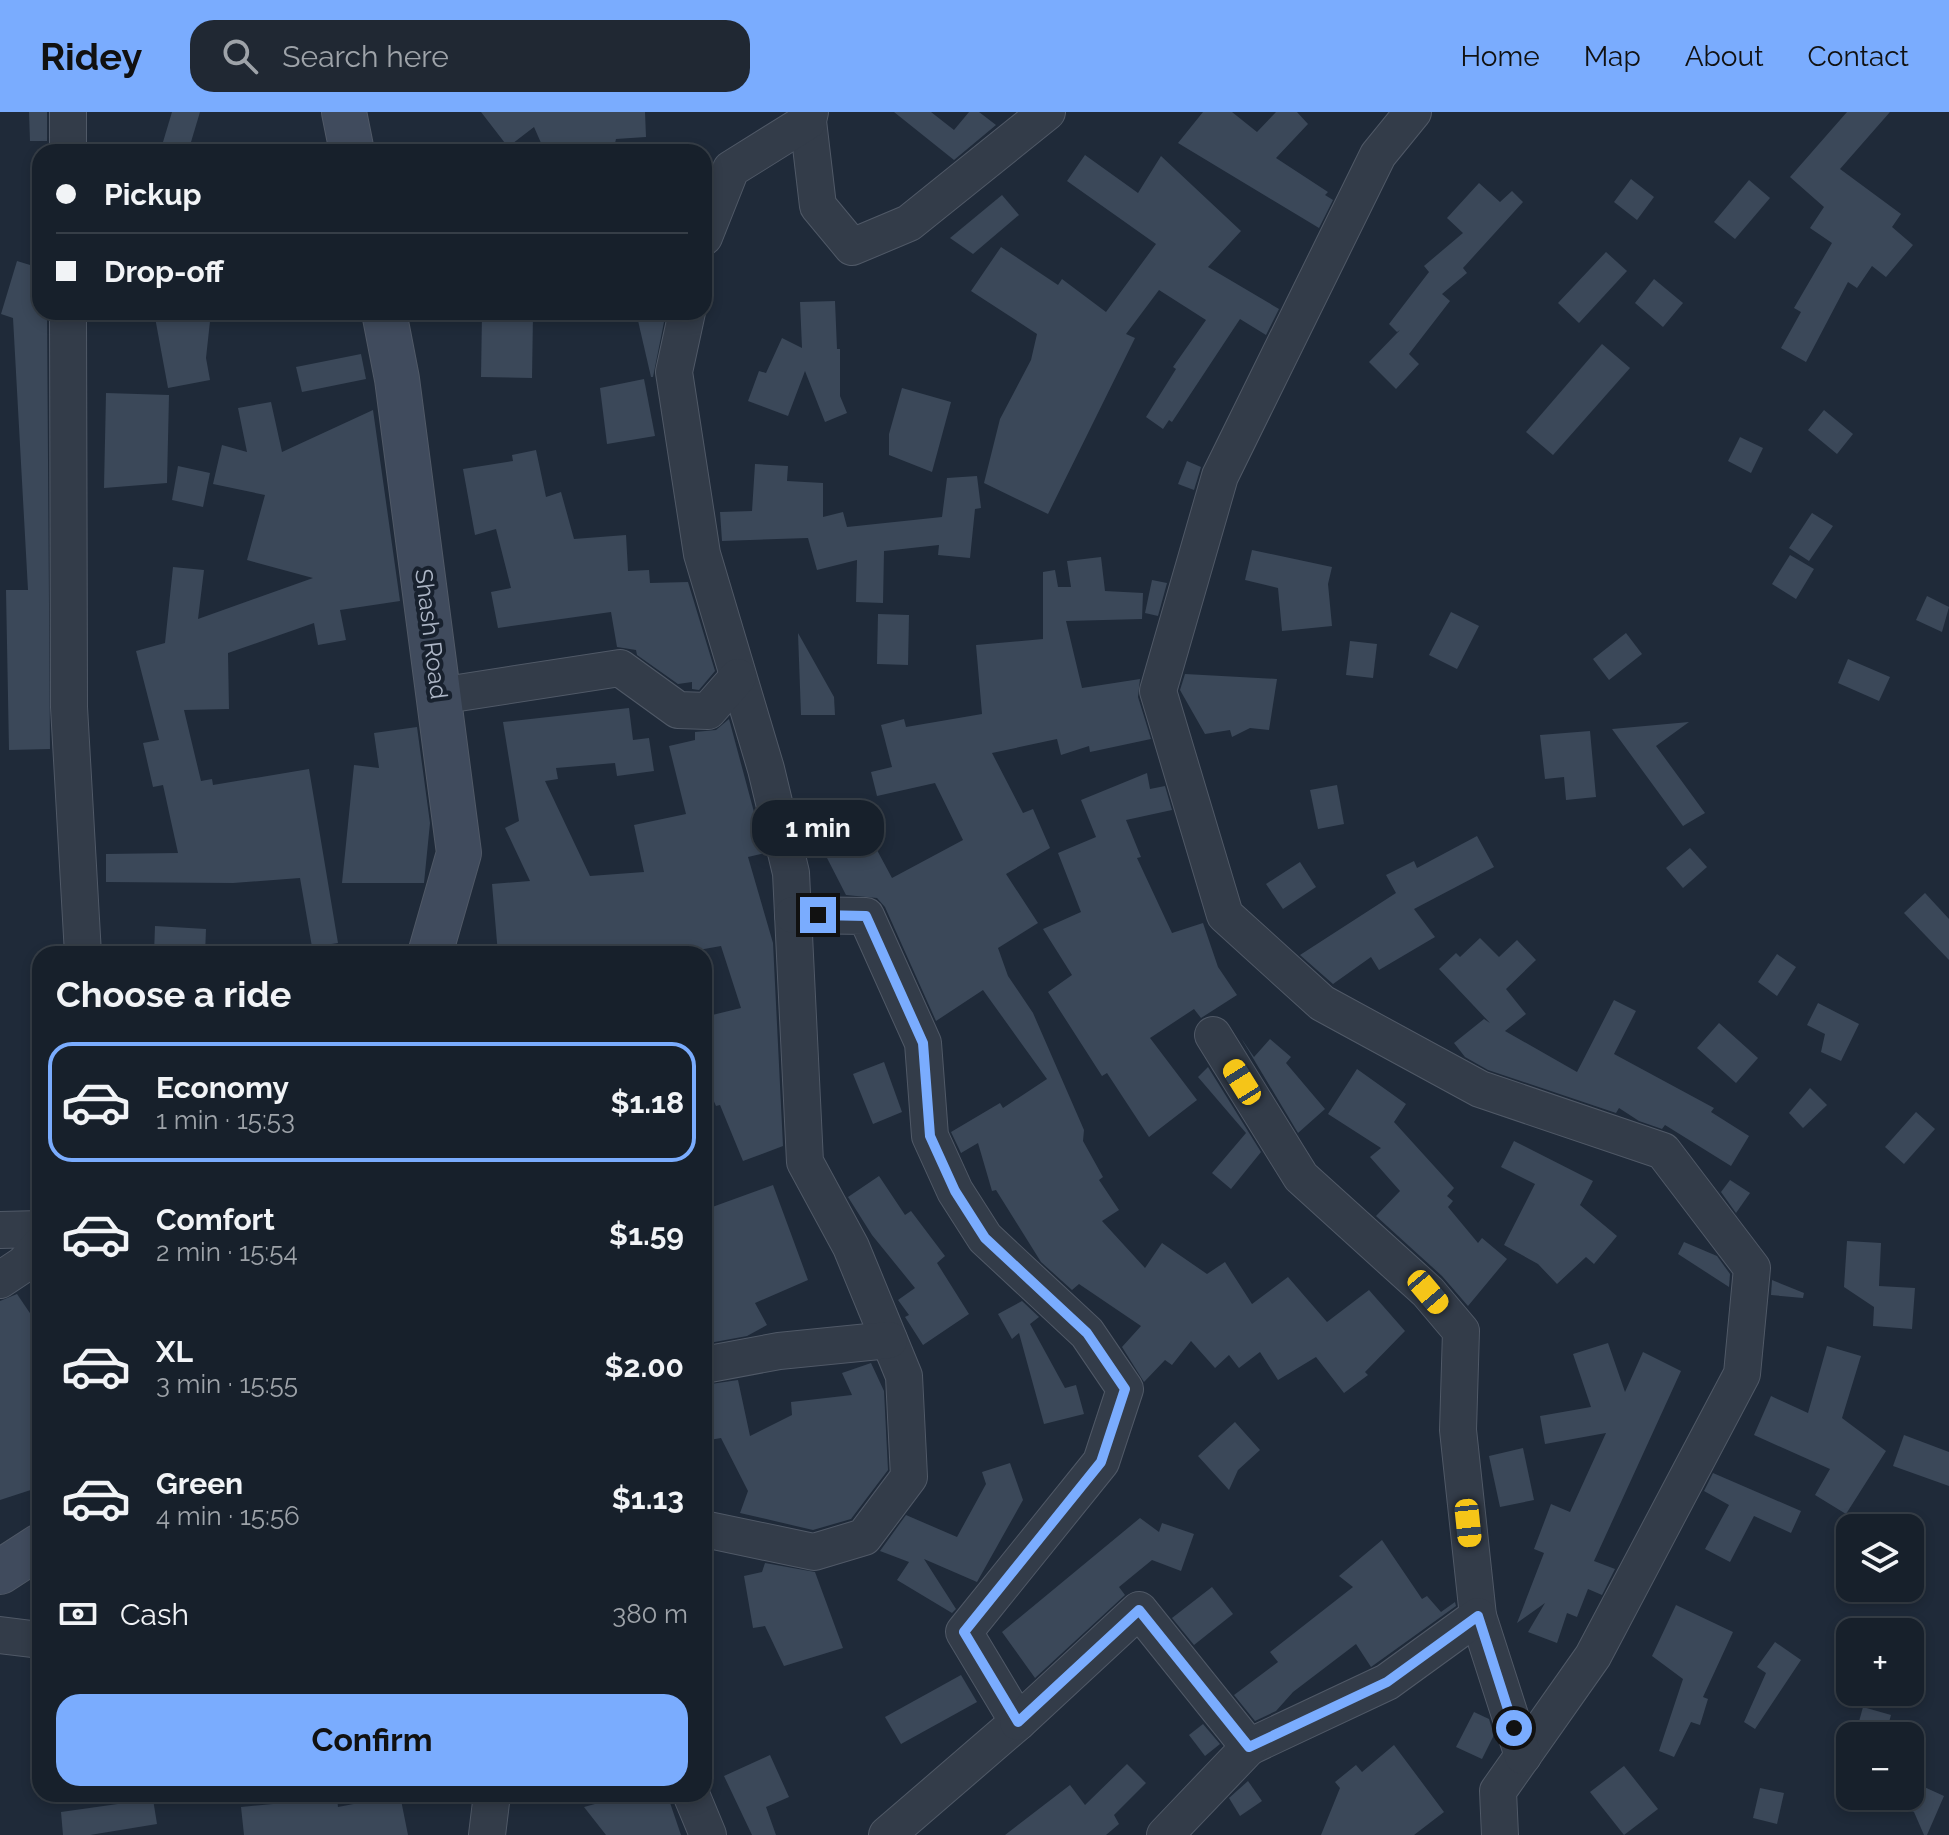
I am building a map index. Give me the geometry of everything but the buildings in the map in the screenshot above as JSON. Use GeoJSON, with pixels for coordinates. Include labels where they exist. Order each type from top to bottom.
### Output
{"type":"FeatureCollection","features":[{"type":"Feature","properties":{"kind":"street"},"geometry":{"type":"LineString","coordinates":[[68,112],[68,144]]}},
{"type":"Feature","properties":{"kind":"street"},"geometry":{"type":"LineString","coordinates":[[344,112],[350,144]]}},
{"type":"Feature","properties":{"kind":"street"},"geometry":{"type":"LineString","coordinates":[[712,217],[731,169],[809,117],[818,206],[852,247],[909,223],[1047,112]]}},
{"type":"Feature","properties":{"kind":"street"},"geometry":{"type":"LineString","coordinates":[[1413,112],[1378,155],[1220,476],[1158,691],[1225,915],[1322,1003],[1467,1082],[1663,1151],[1752,1268],[1742,1374],[1593,1656],[1498,1791],[1500,1835]]}},
{"type":"Feature","properties":{"kind":"street"},"geometry":{"type":"LineString","coordinates":[[68,320],[69,707],[83,946]]}},
{"type":"Feature","properties":{"kind":"street","name":"Shash Road"},"geometry":{"type":"LineString","coordinates":[[386,320],[397,379],[459,853],[432,946]]}},
{"type":"Feature","properties":{"kind":"street"},"geometry":{"type":"LineString","coordinates":[[685,320],[674,372],[702,554],[766,769],[791,873],[805,1162],[851,1247],[904,1376],[909,1477],[864,1537],[814,1552],[712,1531]]}},
{"type":"Feature","properties":{"kind":"street"},"geometry":{"type":"LineString","coordinates":[[439,696],[620,668],[678,710],[708,711],[738,677]]}},
{"type":"Feature","properties":{"kind":"street"},"geometry":{"type":"LineString","coordinates":[[793,915],[866,916],[923,1043],[930,1136],[955,1191],[985,1238],[1087,1333],[1125,1389],[1101,1462],[964,1632],[1018,1722]]}},
{"type":"Feature","properties":{"kind":"street"},"geometry":{"type":"LineString","coordinates":[[1213,1035],[1301,1177],[1428,1292],[1461,1331],[1458,1430],[1478,1616],[1523,1756]]}},
{"type":"Feature","properties":{"kind":"street"},"geometry":{"type":"LineString","coordinates":[[0,1230],[32,1229]]}},
{"type":"Feature","properties":{"kind":"street"},"geometry":{"type":"LineString","coordinates":[[0,1280],[24,1264],[32,1254]]}},
{"type":"Feature","properties":{"kind":"street"},"geometry":{"type":"LineString","coordinates":[[712,1364],[779,1351],[889,1340]]}},
{"type":"Feature","properties":{"kind":"street"},"geometry":{"type":"LineString","coordinates":[[0,1572],[32,1551]]}},
{"type":"Feature","properties":{"kind":"street"},"geometry":{"type":"LineString","coordinates":[[887,1835],[1018,1722],[1139,1610],[1249,1747]]}},
{"type":"Feature","properties":{"kind":"street"},"geometry":{"type":"LineString","coordinates":[[1165,1835],[1249,1747],[1387,1682],[1478,1616]]}},
{"type":"Feature","properties":{"kind":"street"},"geometry":{"type":"LineString","coordinates":[[0,1635],[32,1639]]}},
{"type":"Feature","properties":{"kind":"street"},"geometry":{"type":"LineString","coordinates":[[487,1835],[491,1802]]}},
{"type":"Feature","properties":{"kind":"street"},"geometry":{"type":"LineString","coordinates":[[694,1802],[708,1835]]}},
{"type":"Feature","properties":{"kind":"route"},"geometry":{"type":"LineString","coordinates":[[818,915],[866,916],[923,1043],[930,1136],[955,1191],[985,1238],[1087,1333],[1125,1389],[1101,1462],[964,1632],[1018,1722],[1139,1610],[1249,1747],[1387,1682],[1478,1616],[1514,1728]]}}]}
